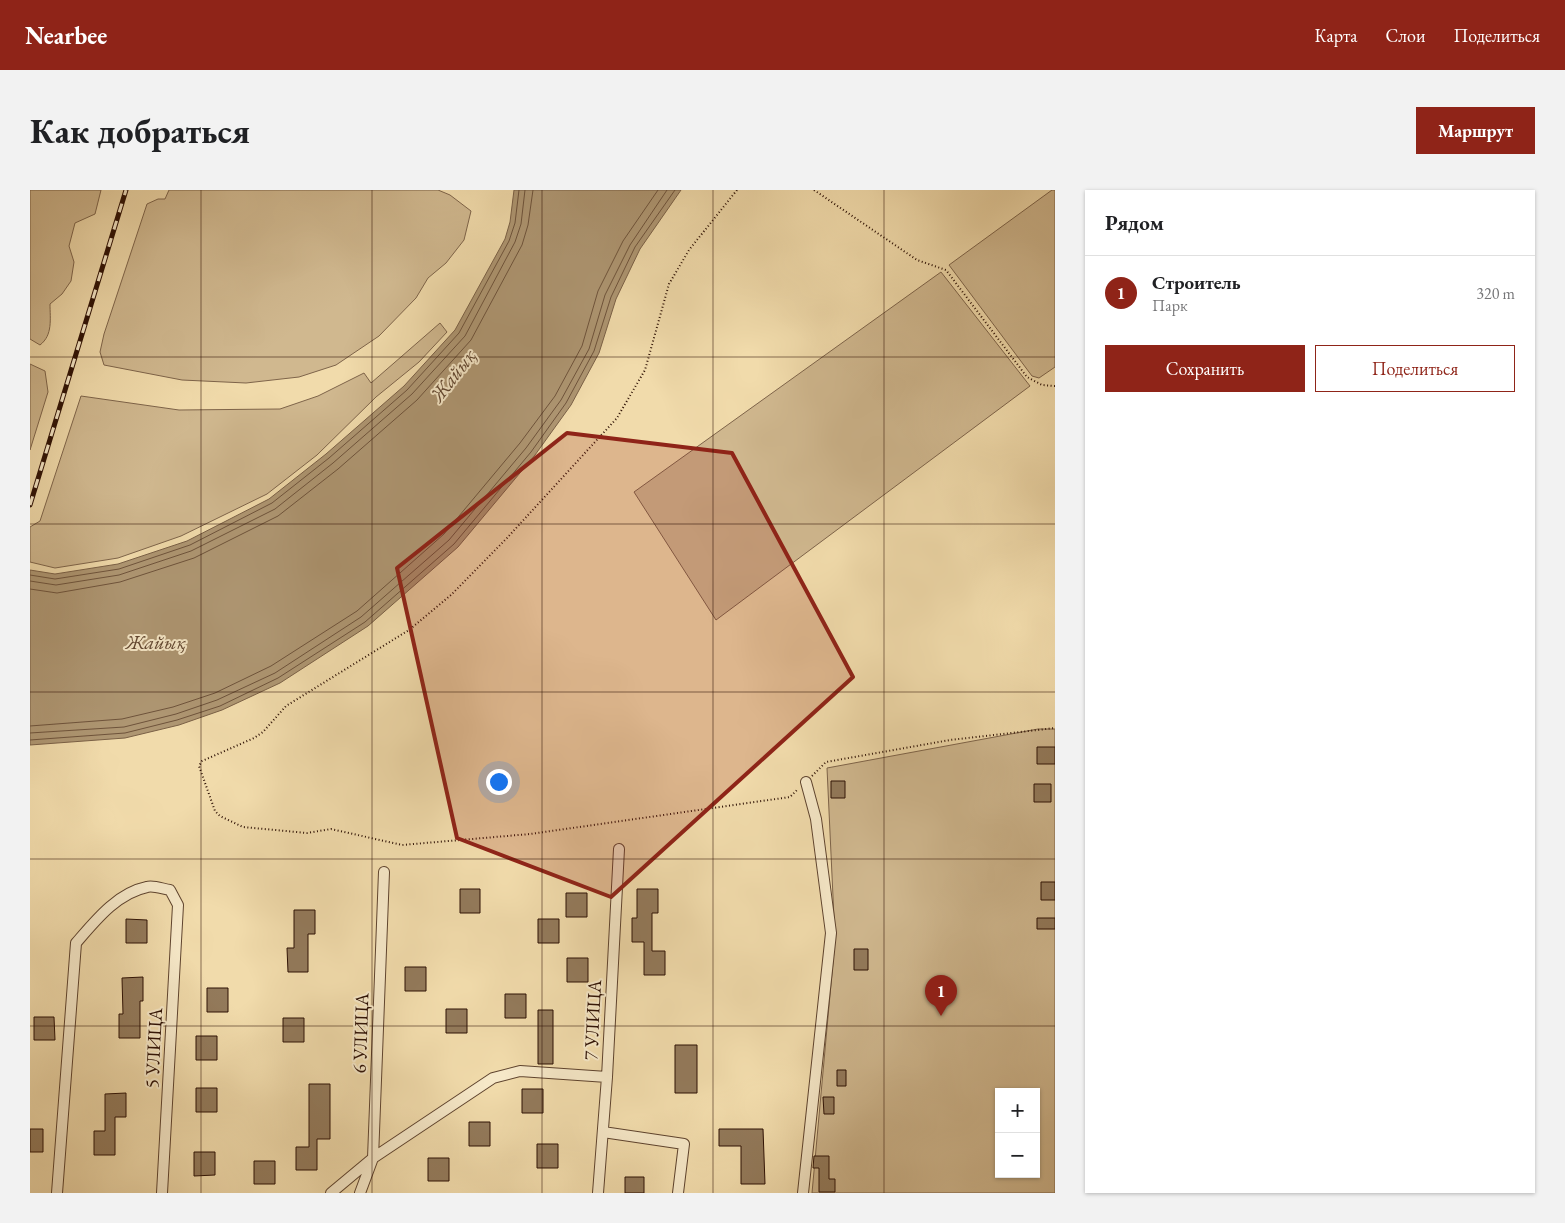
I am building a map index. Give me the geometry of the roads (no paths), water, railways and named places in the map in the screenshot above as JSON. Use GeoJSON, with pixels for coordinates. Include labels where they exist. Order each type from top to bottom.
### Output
{"type":"FeatureCollection","features":[{"type":"Feature","properties":{"kind":"street"},"geometry":{"type":"LineString","coordinates":[[803,1193],[831,932],[816,819],[806,782]]}},
{"type":"Feature","properties":{"kind":"street","name":"7 УЛИЦА"},"geometry":{"type":"LineString","coordinates":[[598,1193],[607,1077],[619,849]]}},
{"type":"Feature","properties":{"kind":"street","name":"6 УЛИЦА"},"geometry":{"type":"LineString","coordinates":[[360,1193],[373,1158],[384,872]]}},
{"type":"Feature","properties":{"kind":"street","name":"5 УЛИЦА"},"geometry":{"type":"LineString","coordinates":[[57,1193],[76,943],[98,917],[126,895],[148,886],[170,890],[178,905],[162,1193]]}},
{"type":"Feature","properties":{"kind":"street"},"geometry":{"type":"LineString","coordinates":[[331,1193],[373,1158],[493,1078],[520,1071],[607,1077]]}},
{"type":"Feature","properties":{"kind":"street"},"geometry":{"type":"LineString","coordinates":[[603,1132],[684,1144],[678,1193]]}},
{"type":"Feature","properties":{"kind":"water","name":"Жайық"},"geometry":{"type":"Polygon","coordinates":[[[514,190],[681,190],[640,249],[616,299],[599,353],[571,405],[535,455],[458,547],[368,626],[280,683],[222,710],[179,725],[125,738],[30,745],[30,570],[55,574],[118,564],[187,541],[269,499],[326,454],[404,386],[455,330],[505,239],[510,222],[514,190]]]}},
{"type":"Feature","properties":{"kind":"railway"},"geometry":{"type":"LineString","coordinates":[[30,505],[126,190]]}},
{"type":"Feature","properties":{"kind":"place","name":"Строитель"},"geometry":{"type":"Point","coordinates":[941,1016]}}]}
